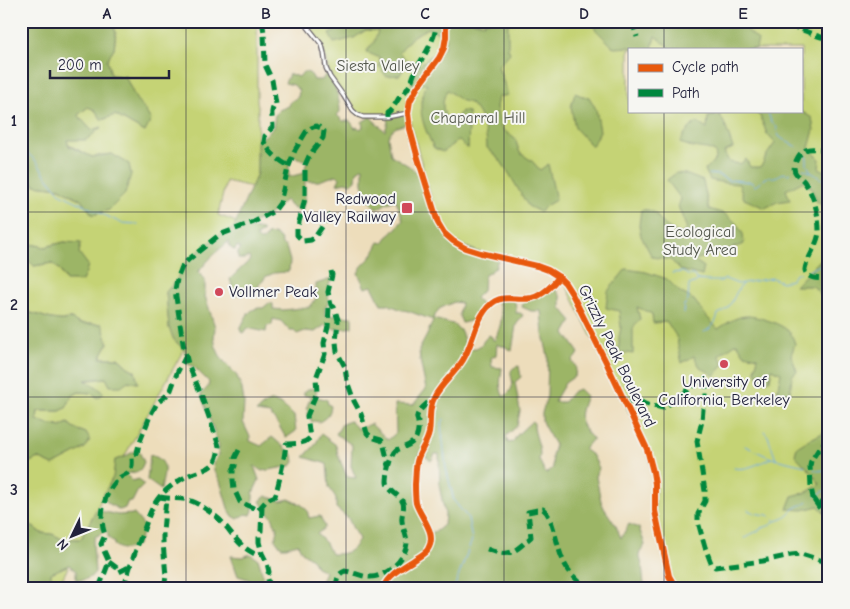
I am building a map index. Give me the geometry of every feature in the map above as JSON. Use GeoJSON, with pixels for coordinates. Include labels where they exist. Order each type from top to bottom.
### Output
{"type":"FeatureCollection","features":[{"type":"Feature","properties":{"kind":"street"},"geometry":{"type":"LineString","coordinates":[[303,21],[322,45],[326,68],[330,77],[344,95],[353,111],[363,117],[387,117],[408,114]]}},
{"type":"Feature","properties":{"kind":"street","name":"Grizzly Peak Boulevard"},"geometry":{"type":"LineString","coordinates":[[446,21],[444,48],[417,88],[410,101],[408,114],[410,129],[433,212],[444,233],[465,248],[537,266],[548,270],[565,283],[589,327],[647,449],[655,484],[654,512],[669,576],[676,588]]}},
{"type":"Feature","properties":{"kind":"street"},"geometry":{"type":"LineString","coordinates":[[383,588],[387,579],[393,573],[422,555],[428,549],[430,542],[428,525],[416,502],[415,490],[416,466],[427,441],[430,412],[435,397],[463,360],[483,313],[489,305],[504,297],[533,298],[550,288],[559,277]]}},
{"type":"Feature","properties":{"kind":"green space"},"geometry":{"type":"Polygon","coordinates":[[[21,21],[111,21],[116,32],[114,48],[107,60],[111,75],[125,76],[136,99],[151,120],[145,132],[115,115],[102,120],[95,110],[88,107],[78,115],[91,130],[102,127],[86,140],[67,140],[69,146],[92,157],[112,154],[129,164],[131,174],[125,194],[109,210],[93,215],[81,200],[60,188],[35,185],[29,177],[21,183],[21,21]]]}},
{"type":"Feature","properties":{"kind":"green space"},"geometry":{"type":"Polygon","coordinates":[[[111,21],[257,21],[257,174],[252,187],[226,181],[218,215],[236,222],[233,229],[219,235],[188,260],[177,279],[166,292],[169,328],[174,340],[184,349],[124,457],[115,460],[114,477],[81,539],[62,539],[52,534],[41,533],[21,518],[21,462],[24,464],[38,458],[53,465],[85,448],[86,433],[75,429],[68,423],[56,426],[37,420],[38,411],[60,411],[66,408],[72,396],[79,392],[91,393],[97,387],[84,381],[106,378],[137,383],[135,371],[118,358],[100,358],[108,343],[102,324],[80,324],[71,319],[54,319],[21,312],[21,255],[24,255],[34,266],[52,263],[59,269],[66,281],[81,244],[64,242],[45,247],[26,243],[21,233],[21,183],[29,176],[35,185],[60,188],[81,200],[93,215],[112,154],[92,157],[69,145],[66,139],[100,128],[91,130],[77,115],[88,107],[95,110],[102,120],[115,115],[145,132],[144,109],[136,100],[125,77],[111,76],[107,60],[114,48],[116,32],[111,21]]]}},
{"type":"Feature","properties":{"kind":"green space","name":"Ecological Study Area"},"geometry":{"type":"Polygon","coordinates":[[[303,21],[829,21],[829,588],[676,588],[670,575],[655,511],[655,484],[647,449],[565,283],[548,270],[481,253],[453,241],[438,223],[408,114],[370,117],[358,115],[330,77],[322,45],[303,21]]]}},
{"type":"Feature","properties":{"kind":"green space"},"geometry":{"type":"Polygon","coordinates":[[[348,21],[473,21],[484,24],[485,21],[508,21],[508,48],[510,53],[498,66],[508,95],[498,97],[496,107],[501,128],[515,139],[520,153],[532,161],[540,170],[548,164],[556,200],[540,212],[528,206],[500,160],[487,148],[483,124],[475,108],[470,103],[460,100],[447,90],[443,106],[448,122],[456,120],[461,111],[468,112],[468,149],[458,140],[443,152],[434,148],[424,124],[421,109],[423,92],[427,84],[411,84],[419,66],[427,58],[444,48],[446,37],[428,28],[413,36],[399,52],[408,61],[400,75],[386,76],[379,66],[380,58],[366,52],[374,42],[378,31],[366,30],[354,38],[334,43],[329,34],[348,26],[348,21]]]}},
{"type":"Feature","properties":{"kind":"green space"},"geometry":{"type":"Polygon","coordinates":[[[594,21],[741,21],[746,29],[758,40],[756,48],[667,48],[668,46],[655,36],[652,48],[614,48],[595,29],[594,21]]]}},
{"type":"Feature","properties":{"kind":"green space"},"geometry":{"type":"Polygon","coordinates":[[[305,72],[310,74],[314,80],[322,80],[327,72],[338,96],[340,112],[337,115],[343,121],[350,121],[355,128],[358,127],[360,129],[363,127],[362,122],[370,117],[385,131],[388,122],[387,117],[408,113],[409,122],[395,128],[388,137],[391,155],[412,168],[425,182],[433,212],[444,233],[465,248],[499,257],[495,268],[484,276],[483,290],[475,298],[480,303],[483,313],[474,320],[462,323],[459,315],[461,303],[454,302],[439,309],[433,319],[453,324],[461,331],[468,349],[477,348],[489,335],[495,340],[501,320],[496,300],[514,300],[516,313],[523,315],[516,325],[512,351],[497,344],[496,355],[491,358],[492,367],[502,368],[500,386],[504,397],[510,391],[513,384],[512,369],[519,366],[521,377],[515,382],[520,411],[517,426],[506,436],[508,443],[513,442],[517,435],[532,421],[540,451],[539,460],[546,474],[553,468],[552,456],[555,445],[542,421],[542,413],[547,396],[548,356],[543,334],[541,311],[531,311],[522,307],[525,298],[533,298],[550,287],[555,288],[561,297],[561,308],[572,321],[565,333],[579,353],[572,361],[576,367],[575,376],[565,383],[554,402],[564,402],[572,392],[579,389],[586,396],[581,409],[580,419],[584,428],[593,439],[584,449],[593,456],[599,468],[596,477],[601,501],[621,538],[629,524],[639,528],[645,545],[639,554],[644,585],[635,588],[330,588],[321,582],[325,571],[316,567],[313,560],[302,552],[298,544],[281,547],[275,539],[278,531],[272,517],[260,501],[266,496],[281,501],[289,499],[302,505],[307,510],[309,518],[320,516],[325,527],[317,534],[326,543],[331,554],[341,554],[351,550],[359,539],[348,518],[336,508],[336,498],[329,487],[327,464],[304,457],[315,445],[321,434],[336,445],[347,477],[356,478],[351,466],[352,445],[336,434],[342,424],[350,421],[358,429],[371,424],[388,440],[396,433],[395,404],[413,405],[426,389],[419,350],[433,320],[387,304],[381,304],[372,286],[365,288],[358,273],[371,257],[379,242],[383,243],[403,220],[396,200],[377,209],[365,197],[363,167],[357,171],[356,180],[351,184],[345,182],[337,184],[340,178],[337,175],[319,181],[305,181],[305,198],[302,211],[290,206],[286,200],[276,210],[255,222],[250,228],[262,230],[262,233],[257,235],[257,238],[260,240],[264,240],[267,235],[274,234],[281,240],[282,245],[286,247],[290,261],[289,271],[274,273],[265,277],[259,284],[258,289],[255,289],[253,292],[237,295],[230,279],[250,260],[249,257],[238,259],[240,248],[237,246],[235,250],[232,249],[229,246],[229,241],[198,272],[205,280],[205,296],[215,327],[214,338],[216,347],[221,358],[237,376],[242,389],[244,402],[243,422],[250,441],[261,446],[272,437],[293,455],[294,462],[291,466],[263,471],[254,466],[259,480],[253,493],[253,510],[251,515],[246,514],[238,519],[233,516],[228,508],[220,481],[214,470],[213,464],[218,455],[219,446],[201,394],[208,387],[209,382],[194,367],[188,364],[184,349],[174,340],[169,328],[166,292],[177,279],[182,267],[188,260],[219,235],[233,229],[257,174],[257,140],[265,136],[273,127],[275,115],[279,110],[289,106],[290,102],[298,97],[299,91],[294,85],[285,83],[289,74],[299,77],[305,72]],[[293,156],[289,166],[289,177],[304,173],[307,161],[293,156]],[[421,452],[418,459],[416,502],[431,533],[444,525],[445,514],[440,490],[439,454],[435,454],[431,461],[421,452]]]}},
{"type":"Feature","properties":{"kind":"green space"},"geometry":{"type":"Polygon","coordinates":[[[575,93],[589,97],[596,109],[600,131],[592,146],[575,128],[571,107],[575,93]]]}},
{"type":"Feature","properties":{"kind":"green space"},"geometry":{"type":"Polygon","coordinates":[[[754,112],[802,112],[812,118],[814,130],[809,148],[820,159],[819,168],[827,172],[829,170],[829,208],[817,202],[811,186],[808,187],[804,181],[786,190],[790,200],[777,202],[765,208],[744,199],[739,184],[710,180],[705,170],[716,159],[715,152],[680,143],[685,133],[696,122],[707,129],[708,117],[720,115],[733,148],[724,152],[729,162],[740,164],[746,159],[750,167],[761,167],[775,143],[767,134],[760,116],[754,112]]]}},
{"type":"Feature","properties":{"kind":"green space"},"geometry":{"type":"Polygon","coordinates":[[[676,173],[685,174],[703,181],[709,209],[725,214],[736,223],[743,234],[744,244],[694,260],[704,267],[702,276],[680,270],[671,260],[652,257],[641,236],[639,225],[641,210],[652,211],[667,226],[681,234],[687,229],[678,206],[681,199],[667,180],[676,173]]]}},
{"type":"Feature","properties":{"kind":"green space"},"geometry":{"type":"Polygon","coordinates":[[[21,233],[26,243],[45,247],[64,242],[81,243],[79,253],[88,265],[82,281],[66,281],[59,269],[52,263],[34,266],[21,255],[21,233]]]}},
{"type":"Feature","properties":{"kind":"green space"},"geometry":{"type":"Polygon","coordinates":[[[829,257],[829,301],[813,286],[795,286],[821,259],[829,257]]]}},
{"type":"Feature","properties":{"kind":"green space"},"geometry":{"type":"Polygon","coordinates":[[[626,269],[646,272],[667,279],[680,292],[694,300],[718,329],[735,319],[747,316],[770,321],[787,330],[795,344],[791,355],[797,371],[792,376],[790,394],[777,392],[781,373],[772,369],[770,380],[761,382],[755,370],[758,357],[744,354],[737,343],[719,355],[724,364],[715,376],[700,367],[694,356],[682,363],[676,336],[667,322],[653,323],[652,314],[637,307],[640,319],[633,328],[633,354],[619,352],[621,327],[619,311],[606,308],[608,291],[626,269]]]}},
{"type":"Feature","properties":{"kind":"green space"},"geometry":{"type":"Polygon","coordinates":[[[331,279],[328,290],[329,301],[325,307],[325,315],[352,317],[352,327],[334,329],[325,325],[315,332],[305,331],[297,334],[294,331],[290,331],[281,321],[273,319],[272,325],[267,326],[266,332],[247,328],[243,333],[241,332],[240,329],[251,311],[263,308],[269,303],[273,304],[273,309],[283,310],[310,307],[316,298],[316,284],[331,279]]]}},
{"type":"Feature","properties":{"kind":"green space"},"geometry":{"type":"Polygon","coordinates":[[[21,312],[54,319],[71,319],[80,324],[102,324],[108,343],[100,358],[118,358],[135,371],[138,383],[128,381],[121,386],[110,386],[106,378],[85,380],[104,393],[98,398],[91,393],[79,392],[72,396],[66,408],[60,411],[38,411],[37,420],[61,427],[68,423],[75,429],[86,433],[90,440],[85,448],[53,465],[38,458],[24,465],[21,462],[21,312]]]}},
{"type":"Feature","properties":{"kind":"green space"},"geometry":{"type":"Polygon","coordinates":[[[314,388],[317,391],[314,396],[327,400],[331,406],[327,416],[319,422],[312,422],[311,418],[308,418],[308,411],[306,409],[312,397],[304,395],[304,392],[314,388]]]}},
{"type":"Feature","properties":{"kind":"green space"},"geometry":{"type":"Polygon","coordinates":[[[273,401],[282,405],[294,416],[296,431],[286,438],[270,414],[256,412],[265,404],[273,401]]]}},
{"type":"Feature","properties":{"kind":"green space"},"geometry":{"type":"Polygon","coordinates":[[[829,429],[829,517],[818,506],[803,510],[787,509],[792,496],[807,492],[820,484],[795,455],[797,447],[829,429]]]}},
{"type":"Feature","properties":{"kind":"green space"},"geometry":{"type":"Polygon","coordinates":[[[138,449],[144,462],[140,471],[126,474],[132,481],[139,479],[144,485],[137,492],[132,502],[128,501],[125,508],[120,510],[102,497],[113,477],[115,460],[138,449]]]}},
{"type":"Feature","properties":{"kind":"green space"},"geometry":{"type":"Polygon","coordinates":[[[150,455],[157,457],[163,464],[164,473],[161,490],[147,480],[150,455]]]}},
{"type":"Feature","properties":{"kind":"green space"},"geometry":{"type":"Polygon","coordinates":[[[96,510],[118,515],[134,514],[145,527],[137,545],[128,549],[120,549],[114,545],[106,531],[95,537],[93,544],[95,572],[89,578],[76,580],[76,571],[69,565],[51,573],[51,583],[43,588],[29,585],[21,588],[21,518],[41,533],[52,534],[62,539],[81,539],[96,510]]]}},
{"type":"Feature","properties":{"kind":"green space"},"geometry":{"type":"Polygon","coordinates":[[[250,554],[258,559],[267,588],[253,588],[254,586],[248,579],[238,576],[231,556],[243,557],[250,554]]]}},
{"type":"Feature","properties":{"kind":"green space"},"geometry":{"type":"Polygon","coordinates":[[[69,565],[58,588],[26,588],[50,573],[69,565]]]}},
{"type":"Feature","properties":{"kind":"waterway"},"geometry":{"type":"LineString","coordinates":[[767,112],[779,136],[797,147]]}},
{"type":"Feature","properties":{"kind":"waterway"},"geometry":{"type":"LineString","coordinates":[[21,147],[37,162],[61,194],[121,223],[138,224]]}},
{"type":"Feature","properties":{"kind":"waterway"},"geometry":{"type":"LineString","coordinates":[[805,155],[811,172]]}},
{"type":"Feature","properties":{"kind":"waterway"},"geometry":{"type":"LineString","coordinates":[[803,169],[821,178],[829,186]]}},
{"type":"Feature","properties":{"kind":"waterway"},"geometry":{"type":"LineString","coordinates":[[709,174],[718,175],[730,181],[751,182],[755,186],[770,176],[775,177],[790,173]]}},
{"type":"Feature","properties":{"kind":"waterway"},"geometry":{"type":"LineString","coordinates":[[808,271],[820,265],[829,256]]}},
{"type":"Feature","properties":{"kind":"waterway"},"geometry":{"type":"LineString","coordinates":[[672,273],[683,272],[693,275],[698,280],[721,281],[725,279],[738,284],[772,278],[782,282],[791,280],[796,273],[800,273]]}},
{"type":"Feature","properties":{"kind":"waterway"},"geometry":{"type":"LineString","coordinates":[[683,314],[684,305],[688,301],[689,285],[698,280]]}},
{"type":"Feature","properties":{"kind":"waterway"},"geometry":{"type":"LineString","coordinates":[[704,332],[713,325],[718,314],[727,309],[742,284]]}},
{"type":"Feature","properties":{"kind":"waterway"},"geometry":{"type":"LineString","coordinates":[[444,419],[441,425],[446,468],[454,501],[468,518],[472,540],[454,588]]}},
{"type":"Feature","properties":{"kind":"waterway"},"geometry":{"type":"LineString","coordinates":[[764,431],[768,436],[776,460]]}},
{"type":"Feature","properties":{"kind":"waterway"},"geometry":{"type":"LineString","coordinates":[[745,446],[771,458],[805,466]]}},
{"type":"Feature","properties":{"kind":"waterway"},"geometry":{"type":"LineString","coordinates":[[734,468],[748,467],[771,458]]}},
{"type":"Feature","properties":{"kind":"waterway"},"geometry":{"type":"LineString","coordinates":[[814,469],[818,471],[824,470],[829,473]]}},
{"type":"Feature","properties":{"kind":"waterway"},"geometry":{"type":"LineString","coordinates":[[816,496],[829,488]]}},
{"type":"Feature","properties":{"kind":"waterway"},"geometry":{"type":"LineString","coordinates":[[744,538],[775,521],[783,519],[794,509],[808,501]]}},
{"type":"Feature","properties":{"kind":"waterway"},"geometry":{"type":"LineString","coordinates":[[748,510],[757,514],[768,515],[774,520]]}},
{"type":"Feature","properties":{"kind":"marked path"},"geometry":{"type":"LineString","coordinates":[[262,21],[265,65],[272,80],[276,104],[272,112],[273,127],[265,136],[264,142],[275,156],[289,166]]}},
{"type":"Feature","properties":{"kind":"marked path"},"geometry":{"type":"LineString","coordinates":[[387,117],[387,113],[411,83],[432,41],[436,21]]}},
{"type":"Feature","properties":{"kind":"marked path"},"geometry":{"type":"LineString","coordinates":[[632,21],[637,37]]}},
{"type":"Feature","properties":{"kind":"marked path"},"geometry":{"type":"LineString","coordinates":[[774,21],[777,24],[829,38]]}},
{"type":"Feature","properties":{"kind":"marked path"},"geometry":{"type":"LineString","coordinates":[[124,588],[147,520],[158,499],[167,489],[182,479],[210,467],[218,454],[219,446],[201,394],[188,364],[183,343],[175,290],[182,267],[219,235],[254,222],[274,211],[280,203],[288,168],[295,150],[306,132],[316,126],[324,131],[323,138],[309,156],[305,165],[305,198],[297,235],[303,241],[311,240],[331,214]]}},
{"type":"Feature","properties":{"kind":"marked path"},"geometry":{"type":"LineString","coordinates":[[829,151],[810,149],[802,152],[795,163],[794,169],[811,193],[819,225],[818,236],[805,270],[809,276],[819,279],[829,278]]}},
{"type":"Feature","properties":{"kind":"marked path"},"geometry":{"type":"LineString","coordinates":[[331,271],[332,275],[328,292],[331,305],[334,307],[338,320],[337,352],[345,367],[347,381],[367,433],[371,437],[383,442],[389,466]]}},
{"type":"Feature","properties":{"kind":"marked path"},"geometry":{"type":"LineString","coordinates":[[239,450],[235,458],[233,470],[234,489],[240,502],[258,510],[267,500],[275,496],[286,444],[302,443],[310,438],[307,416],[317,392],[316,378],[325,354],[324,343],[328,326],[329,307],[331,305]]}},
{"type":"Feature","properties":{"kind":"marked path"},"geometry":{"type":"LineString","coordinates":[[99,588],[109,562],[101,544],[105,535],[102,512],[106,498],[118,479],[131,469],[132,457],[137,453],[150,416],[157,403],[171,390],[186,356]]}},
{"type":"Feature","properties":{"kind":"marked path"},"geometry":{"type":"LineString","coordinates":[[626,403],[636,399],[663,408],[701,379],[704,379],[706,384],[706,400],[697,441],[705,501],[698,514],[698,522],[711,563],[715,567],[801,554],[829,563]]}},
{"type":"Feature","properties":{"kind":"marked path"},"geometry":{"type":"LineString","coordinates":[[336,588],[338,578],[342,572],[345,571],[368,577],[377,576],[394,566],[403,555],[407,543],[402,521],[403,505],[399,497],[388,485],[388,474],[395,452],[410,444],[416,438],[418,413],[432,399]]}},
{"type":"Feature","properties":{"kind":"marked path"},"geometry":{"type":"LineString","coordinates":[[829,437],[818,450],[810,466],[813,498],[820,503],[829,504]]}},
{"type":"Feature","properties":{"kind":"marked path"},"geometry":{"type":"LineString","coordinates":[[160,497],[184,499],[198,504],[220,520],[245,548],[257,555],[262,553]]}},
{"type":"Feature","properties":{"kind":"marked path"},"geometry":{"type":"LineString","coordinates":[[164,588],[166,576],[163,532],[166,498]]}},
{"type":"Feature","properties":{"kind":"marked path"},"geometry":{"type":"LineString","coordinates":[[814,500],[829,517]]}},
{"type":"Feature","properties":{"kind":"marked path"},"geometry":{"type":"LineString","coordinates":[[262,507],[259,542],[267,563],[270,588]]}},
{"type":"Feature","properties":{"kind":"marked path"},"geometry":{"type":"LineString","coordinates":[[487,549],[506,553],[517,549],[531,537],[528,512],[543,509],[550,518],[567,568],[586,588]]}},
{"type":"Feature","properties":{"kind":"marked path"},"geometry":{"type":"LineString","coordinates":[[109,562],[119,572],[129,567]]}},
{"type":"Feature","properties":{"kind":"cycle path"},"geometry":{"type":"LineString","coordinates":[[446,21],[444,48],[417,88],[410,101],[408,113],[417,155],[438,223],[444,233],[465,248],[537,266],[548,270],[565,283],[606,362],[647,449],[655,484],[655,511],[669,576],[676,588]]}},
{"type":"Feature","properties":{"kind":"cycle path"},"geometry":{"type":"LineString","coordinates":[[383,588],[393,574],[426,552],[431,543],[430,531],[416,503],[415,484],[417,461],[428,437],[431,410],[435,396],[463,360],[475,329],[490,305],[495,301],[506,298],[525,299],[536,297],[559,277]]}},
{"type":"Feature","properties":{"kind":"place","name":"Redwood Valley Railway"},"geometry":{"type":"Point","coordinates":[407,208]}},
{"type":"Feature","properties":{"kind":"place","name":"Vollmer Peak"},"geometry":{"type":"Point","coordinates":[219,292]}},
{"type":"Feature","properties":{"kind":"place","name":"University of California, Berkeley"},"geometry":{"type":"Point","coordinates":[724,364]}},
{"type":"Feature","properties":{"kind":"park label","name":"Siesta Valley"},"geometry":{"type":"Point","coordinates":[378,66]}},
{"type":"Feature","properties":{"kind":"park label","name":"Chaparral Hill"},"geometry":{"type":"Point","coordinates":[478,118]}}]}
